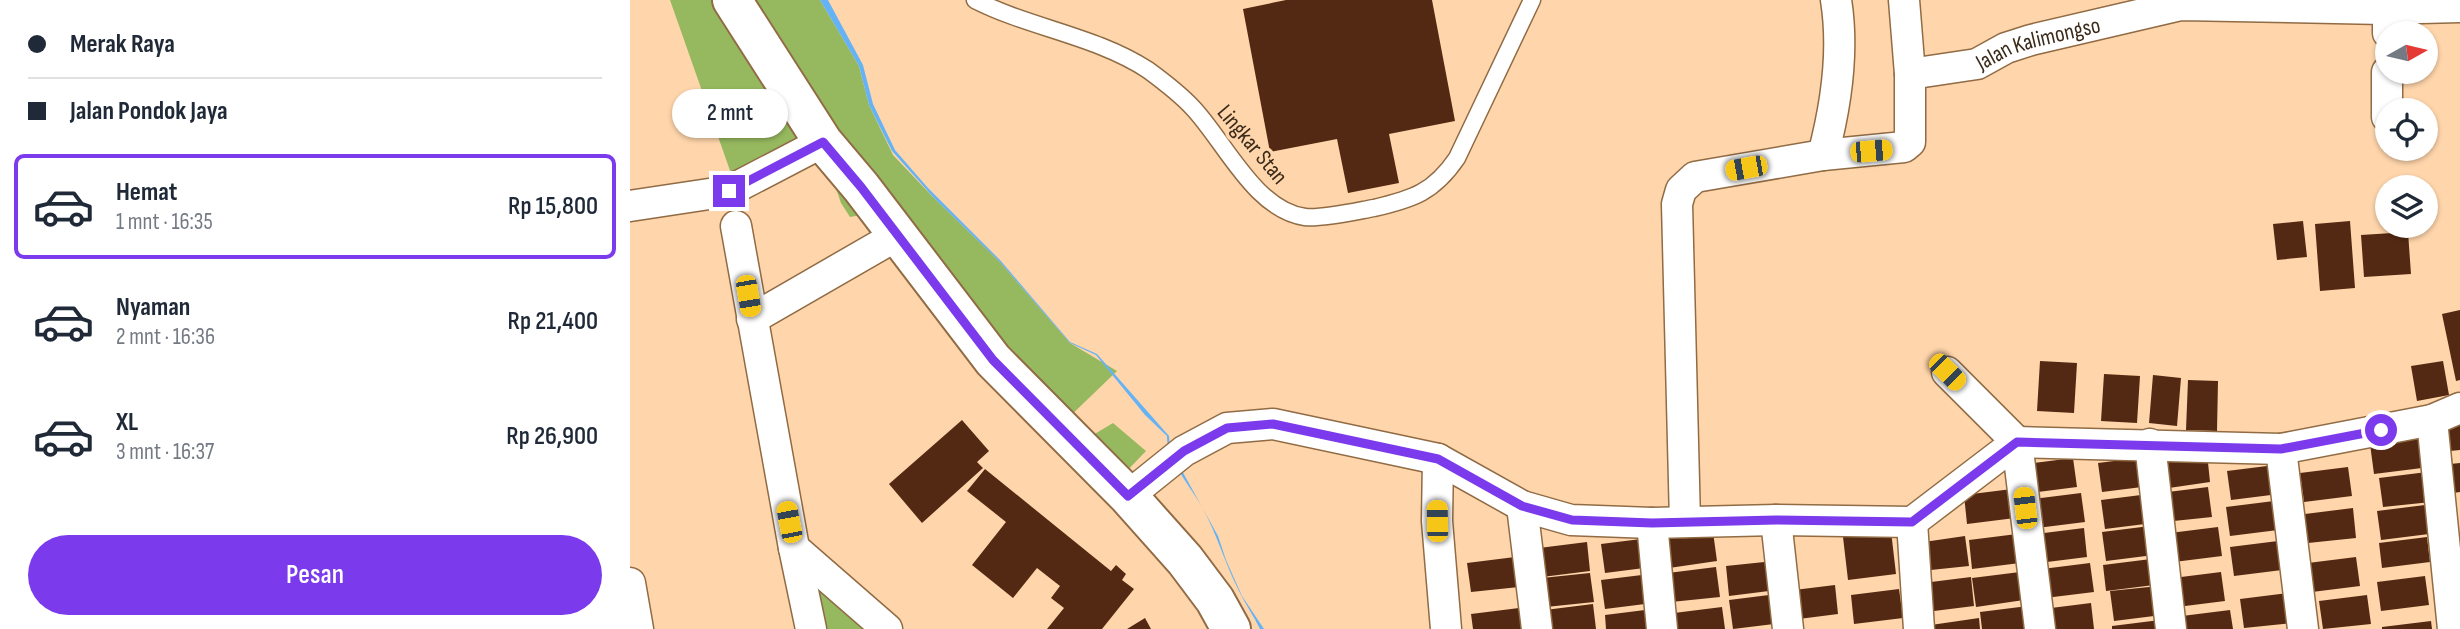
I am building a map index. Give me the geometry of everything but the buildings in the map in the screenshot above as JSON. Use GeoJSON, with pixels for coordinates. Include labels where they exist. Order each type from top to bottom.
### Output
{"type":"FeatureCollection","features":[{"type":"Feature","properties":{"kind":"main road"},"geometry":{"type":"LineString","coordinates":[[732,0],[823,142],[861,187],[993,360],[1140,486],[1231,629]]}},
{"type":"Feature","properties":{"kind":"street"},"geometry":{"type":"LineString","coordinates":[[1823,155],[1839,56],[1836,0]]}},
{"type":"Feature","properties":{"kind":"street"},"geometry":{"type":"LineString","coordinates":[[1685,522],[1677,204],[1681,190],[1695,177],[1823,155],[1904,147],[1910,142],[1910,74],[1904,0]]}},
{"type":"Feature","properties":{"kind":"street","name":"Jalan Kalimongso"},"geometry":{"type":"LineString","coordinates":[[1910,74],[1977,64],[2006,48],[2031,40],[2180,3],[2388,21],[2460,7]]}},
{"type":"Feature","properties":{"kind":"street"},"geometry":{"type":"LineString","coordinates":[[630,206],[729,191],[823,142]]}},
{"type":"Feature","properties":{"kind":"street"},"geometry":{"type":"LineString","coordinates":[[736,226],[811,629]]}},
{"type":"Feature","properties":{"kind":"street"},"geometry":{"type":"LineString","coordinates":[[752,319],[896,236]]}},
{"type":"Feature","properties":{"kind":"street"},"geometry":{"type":"LineString","coordinates":[[1947,372],[2017,442],[2040,629]]}},
{"type":"Feature","properties":{"kind":"street"},"geometry":{"type":"LineString","coordinates":[[1140,486],[1184,451],[1227,428],[1273,424],[1438,459],[1522,506],[1572,520],[1652,523],[1776,520],[1912,522],[2017,442],[2281,449],[2432,420],[2460,408]]}},
{"type":"Feature","properties":{"kind":"street"},"geometry":{"type":"LineString","coordinates":[[2432,420],[2453,629]]}},
{"type":"Feature","properties":{"kind":"street"},"geometry":{"type":"LineString","coordinates":[[2150,444],[2171,629]]}},
{"type":"Feature","properties":{"kind":"street"},"geometry":{"type":"LineString","coordinates":[[2281,449],[2303,629]]}},
{"type":"Feature","properties":{"kind":"street"},"geometry":{"type":"LineString","coordinates":[[1438,459],[1437,521],[1446,629]]}},
{"type":"Feature","properties":{"kind":"street"},"geometry":{"type":"LineString","coordinates":[[1522,506],[1537,629]]}},
{"type":"Feature","properties":{"kind":"street"},"geometry":{"type":"LineString","coordinates":[[1776,520],[1787,629]]}},
{"type":"Feature","properties":{"kind":"street"},"geometry":{"type":"LineString","coordinates":[[1912,522],[1919,629]]}},
{"type":"Feature","properties":{"kind":"street"},"geometry":{"type":"LineString","coordinates":[[1652,523],[1662,629]]}},
{"type":"Feature","properties":{"kind":"street"},"geometry":{"type":"LineString","coordinates":[[794,548],[887,629]]}},
{"type":"Feature","properties":{"kind":"street"},"geometry":{"type":"LineString","coordinates":[[630,583],[638,629]]}},
{"type":"Feature","properties":{"kind":"lane","name":"Lingkar Stan"},"geometry":{"type":"LineString","coordinates":[[975,0],[1080,40],[1148,70],[1193,107],[1264,197],[1281,209],[1306,217],[1359,211],[1403,202],[1427,191],[1445,176],[1457,158],[1532,0]]}},
{"type":"Feature","properties":{"kind":"green space"},"geometry":{"type":"Polygon","coordinates":[[[670,0],[820,0],[859,66],[869,105],[893,155],[999,261],[1070,343],[1117,371],[1063,423],[861,215],[850,217],[841,203],[822,148],[740,199],[670,0]]]}},
{"type":"Feature","properties":{"kind":"green space"},"geometry":{"type":"Polygon","coordinates":[[[1113,423],[1146,451],[1122,476],[1083,441],[1113,423]]]}},
{"type":"Feature","properties":{"kind":"green space"},"geometry":{"type":"Polygon","coordinates":[[[794,548],[887,629],[811,629],[794,548]]]}},
{"type":"Feature","properties":{"kind":"water"},"geometry":{"type":"Polygon","coordinates":[[[820,0],[828,0],[863,65],[873,104],[895,150],[928,188],[1000,260],[1070,342],[1097,354],[1169,436],[1170,449],[1218,536],[1242,596],[1264,629],[1260,629],[1241,596],[1207,517],[1170,454],[1167,436],[1145,415],[1096,355],[1070,343],[999,261],[934,198],[892,151],[869,105],[859,66],[820,0]]]}},
{"type":"Feature","properties":{"kind":"route"},"geometry":{"type":"LineString","coordinates":[[729,191],[823,142],[861,187],[993,360],[1128,496],[1184,451],[1227,428],[1273,424],[1438,459],[1522,506],[1572,520],[1652,523],[1776,520],[1912,522],[2017,442],[2281,449],[2381,430]]}}]}
